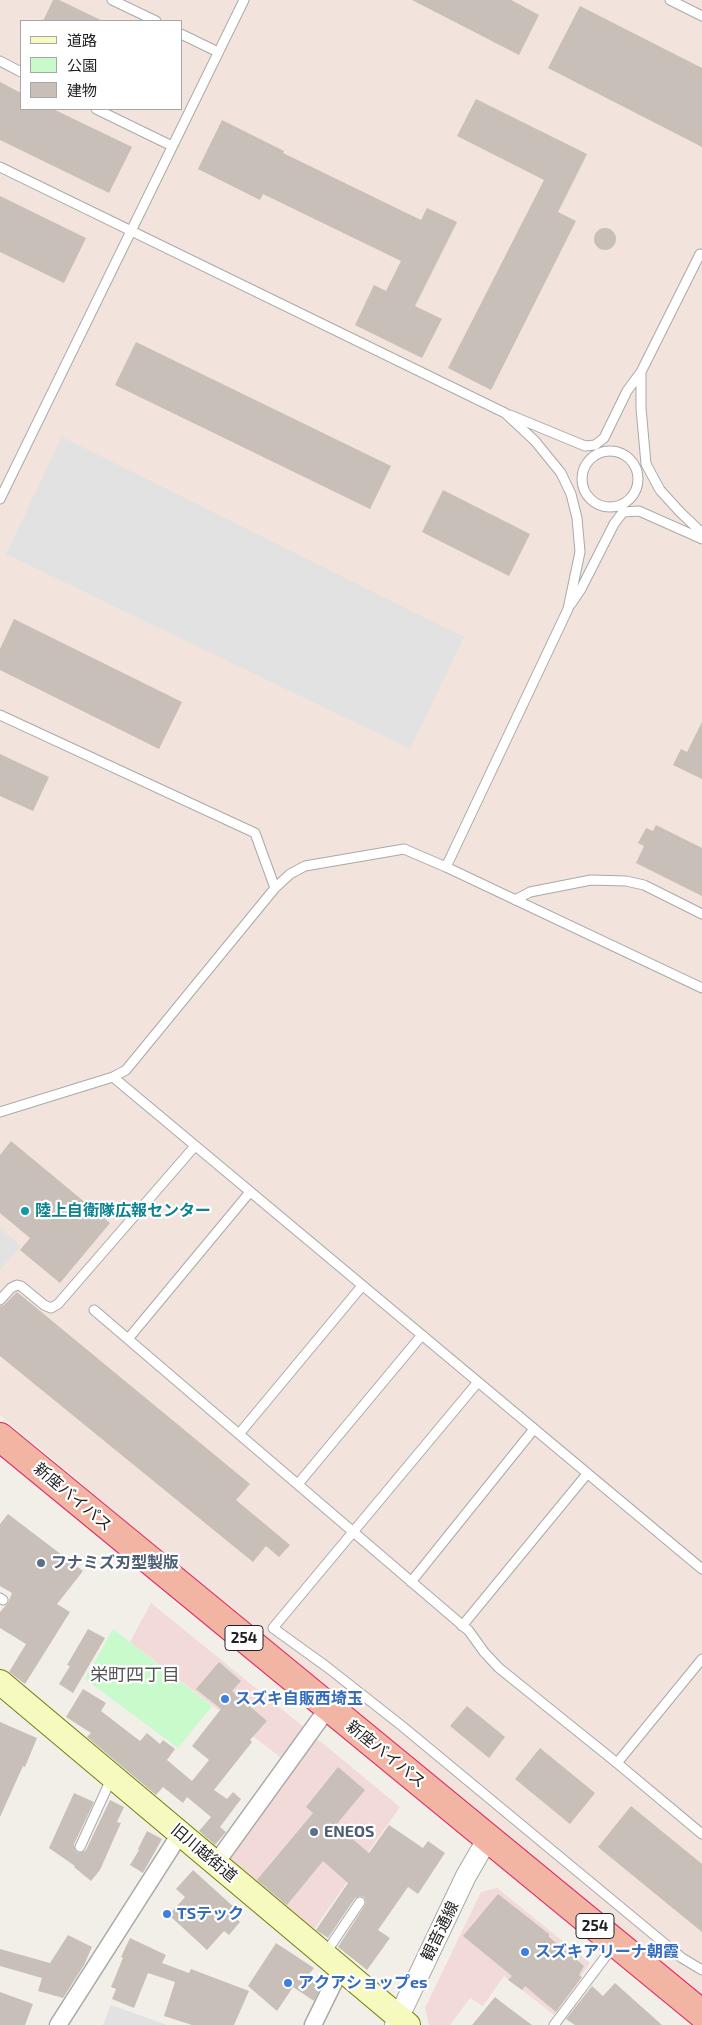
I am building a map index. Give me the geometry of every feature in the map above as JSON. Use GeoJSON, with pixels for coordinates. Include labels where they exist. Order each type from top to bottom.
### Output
{"type":"FeatureCollection","features":[{"type":"Feature","properties":{"kind":"highway","name":"新座バイパス"},"geometry":{"type":"LineString","coordinates":[[0,1437],[484,1845],[606,1956],[691,2025]]}},
{"type":"Feature","properties":{"kind":"highway","name":"新座バイパス"},"geometry":{"type":"LineString","coordinates":[[0,1461],[320,1718],[702,2014]]}},
{"type":"Feature","properties":{"kind":"main road","name":"旧川越街道"},"geometry":{"type":"LineString","coordinates":[[0,1682],[333,1961],[400,2022]]}},
{"type":"Feature","properties":{"kind":"street"},"geometry":{"type":"LineString","coordinates":[[216,1863],[320,1718]]}},
{"type":"Feature","properties":{"kind":"street"},"geometry":{"type":"LineString","coordinates":[[58,2025],[180,1834]]}},
{"type":"Feature","properties":{"kind":"street","name":"観音通線"},"geometry":{"type":"LineString","coordinates":[[400,2022],[466,1876],[484,1845]]}},
{"type":"Feature","properties":{"kind":"street"},"geometry":{"type":"LineString","coordinates":[[313,2025],[333,1961]]}},
{"type":"Feature","properties":{"kind":"lane"},"geometry":{"type":"LineString","coordinates":[[112,0],[154,20]]}},
{"type":"Feature","properties":{"kind":"lane"},"geometry":{"type":"LineString","coordinates":[[0,499],[244,0]]}},
{"type":"Feature","properties":{"kind":"lane"},"geometry":{"type":"LineString","coordinates":[[670,0],[702,16]]}},
{"type":"Feature","properties":{"kind":"lane"},"geometry":{"type":"LineString","coordinates":[[182,34],[218,52]]}},
{"type":"Feature","properties":{"kind":"lane"},"geometry":{"type":"LineString","coordinates":[[0,61],[20,71]]}},
{"type":"Feature","properties":{"kind":"lane"},"geometry":{"type":"LineString","coordinates":[[98,110],[172,146]]}},
{"type":"Feature","properties":{"kind":"lane"},"geometry":{"type":"LineString","coordinates":[[0,167],[505,413],[585,446],[595,445],[604,438],[627,391],[642,372],[701,253]]}},
{"type":"Feature","properties":{"kind":"lane"},"geometry":{"type":"LineString","coordinates":[[642,372],[641,408],[646,464],[660,490],[702,533]]}},
{"type":"Feature","properties":{"kind":"lane"},"geometry":{"type":"LineString","coordinates":[[505,413],[536,441],[561,474],[572,494],[577,518],[580,552],[568,609]]}},
{"type":"Feature","properties":{"kind":"lane"},"geometry":{"type":"LineString","coordinates":[[595,445],[598,455]]}},
{"type":"Feature","properties":{"kind":"lane"},"geometry":{"type":"LineString","coordinates":[[446,867],[568,609],[581,589],[622,509],[635,492],[638,484],[635,468],[628,458],[620,454],[611,452],[598,455],[586,465],[583,474],[585,490],[591,499],[598,504],[606,507],[622,509],[639,511],[702,539]]}},
{"type":"Feature","properties":{"kind":"lane"},"geometry":{"type":"LineString","coordinates":[[635,468],[646,464]]}},
{"type":"Feature","properties":{"kind":"lane"},"geometry":{"type":"LineString","coordinates":[[572,494],[585,490]]}},
{"type":"Feature","properties":{"kind":"lane"},"geometry":{"type":"LineString","coordinates":[[0,715],[255,833],[276,888]]}},
{"type":"Feature","properties":{"kind":"lane"},"geometry":{"type":"LineString","coordinates":[[0,1112],[113,1077],[126,1070],[276,888],[290,874],[305,866],[404,849],[702,988]]}},
{"type":"Feature","properties":{"kind":"lane"},"geometry":{"type":"LineString","coordinates":[[515,900],[530,892],[591,880],[626,881],[644,885],[702,914]]}},
{"type":"Feature","properties":{"kind":"lane"},"geometry":{"type":"LineString","coordinates":[[113,1077],[702,1569]]}},
{"type":"Feature","properties":{"kind":"lane"},"geometry":{"type":"LineString","coordinates":[[0,1300],[16,1285],[21,1286],[44,1305],[51,1308],[58,1304],[195,1146]]}},
{"type":"Feature","properties":{"kind":"lane"},"geometry":{"type":"LineString","coordinates":[[128,1339],[250,1192]]}},
{"type":"Feature","properties":{"kind":"lane"},"geometry":{"type":"LineString","coordinates":[[239,1434],[362,1286]]}},
{"type":"Feature","properties":{"kind":"lane"},"geometry":{"type":"LineString","coordinates":[[94,1310],[469,1631],[484,1652],[499,1668],[702,1834]]}},
{"type":"Feature","properties":{"kind":"lane"},"geometry":{"type":"LineString","coordinates":[[298,1484],[422,1335]]}},
{"type":"Feature","properties":{"kind":"lane"},"geometry":{"type":"LineString","coordinates":[[478,1382],[273,1628],[327,1667],[402,1726],[682,1958],[702,1970]]}},
{"type":"Feature","properties":{"kind":"lane"},"geometry":{"type":"LineString","coordinates":[[411,1582],[534,1429]]}},
{"type":"Feature","properties":{"kind":"lane"},"geometry":{"type":"LineString","coordinates":[[462,1626],[587,1474]]}},
{"type":"Feature","properties":{"kind":"lane"},"geometry":{"type":"LineString","coordinates":[[617,1763],[702,1659]]}},
{"type":"Feature","properties":{"kind":"lane"},"geometry":{"type":"LineString","coordinates":[[80,1847],[112,1776]]}},
{"type":"Feature","properties":{"kind":"lane"},"geometry":{"type":"LineString","coordinates":[[333,1961],[360,1902]]}},
{"type":"Feature","properties":{"kind":"lane"},"geometry":{"type":"LineString","coordinates":[[554,2025],[606,1956]]}},
{"type":"Feature","properties":{"kind":"shaded area"},"geometry":{"type":"Polygon","coordinates":[[[0,0],[702,0],[702,1995],[334,1696],[0,1415],[0,0]]]}},
{"type":"Feature","properties":{"kind":"shaded area"},"geometry":{"type":"Polygon","coordinates":[[[62,437],[464,637],[410,749],[6,554],[62,437]]]}},
{"type":"Feature","properties":{"kind":"shaded area"},"geometry":{"type":"Polygon","coordinates":[[[0,1228],[21,1246],[0,1270],[0,1228]]]}},
{"type":"Feature","properties":{"kind":"shaded area"},"geometry":{"type":"Polygon","coordinates":[[[151,1603],[305,1728],[284,1760],[130,1642],[151,1603]]]}},
{"type":"Feature","properties":{"kind":"shaded area","name":"ENEOS"},"geometry":{"type":"Polygon","coordinates":[[[315,1737],[400,1807],[314,1929],[228,1858],[315,1737]]]}},
{"type":"Feature","properties":{"kind":"shaded area"},"geometry":{"type":"Polygon","coordinates":[[[497,1888],[590,1963],[554,2015],[504,1976],[483,2006],[470,1998],[450,2025],[429,2025],[425,2008],[481,1892],[497,1888]]]}},
{"type":"Feature","properties":{"kind":"shaded area"},"geometry":{"type":"Polygon","coordinates":[[[111,2005],[167,2025],[103,2025],[111,2005]]]}},
{"type":"Feature","properties":{"kind":"green space"},"geometry":{"type":"Polygon","coordinates":[[[113,1629],[212,1706],[178,1748],[85,1679],[113,1629]]]}},
{"type":"Feature","properties":{"kind":"building"},"geometry":{"type":"Polygon","coordinates":[[[53,0],[59,0],[101,20],[43,20],[53,0]]]}},
{"type":"Feature","properties":{"kind":"building"},"geometry":{"type":"Polygon","coordinates":[[[412,0],[511,0],[539,15],[519,55],[412,0]]]}},
{"type":"Feature","properties":{"kind":"building"},"geometry":{"type":"Polygon","coordinates":[[[580,6],[702,68],[702,147],[548,68],[580,6]]]}},
{"type":"Feature","properties":{"kind":"building"},"geometry":{"type":"Polygon","coordinates":[[[0,82],[20,92],[20,110],[55,110],[132,147],[109,193],[0,140],[0,82]]]}},
{"type":"Feature","properties":{"kind":"building"},"geometry":{"type":"Polygon","coordinates":[[[476,99],[587,154],[558,212],[576,221],[491,390],[448,368],[544,180],[457,136],[476,99]]]}},
{"type":"Feature","properties":{"kind":"building"},"geometry":{"type":"Polygon","coordinates":[[[222,120],[284,151],[283,153],[421,220],[427,208],[457,222],[415,306],[442,319],[422,358],[355,325],[374,285],[386,291],[401,261],[263,194],[260,200],[198,169],[222,120]]]}},
{"type":"Feature","properties":{"kind":"building"},"geometry":{"type":"Polygon","coordinates":[[[0,196],[86,238],[64,283],[0,252],[0,196]]]}},
{"type":"Feature","properties":{"kind":"building"},"geometry":{"type":"Polygon","coordinates":[[[605,228],[613,231],[616,239],[613,247],[605,250],[597,247],[594,239],[597,231],[605,228]]]}},
{"type":"Feature","properties":{"kind":"building"},"geometry":{"type":"Polygon","coordinates":[[[136,342],[391,466],[370,509],[115,385],[136,342]]]}},
{"type":"Feature","properties":{"kind":"building"},"geometry":{"type":"Polygon","coordinates":[[[443,490],[530,534],[509,576],[422,532],[443,490]]]}},
{"type":"Feature","properties":{"kind":"building"},"geometry":{"type":"Polygon","coordinates":[[[14,619],[182,702],[159,749],[0,670],[0,649],[14,619]]]}},
{"type":"Feature","properties":{"kind":"building"},"geometry":{"type":"Polygon","coordinates":[[[702,722],[702,779],[673,765],[681,749],[687,752],[702,722]]]}},
{"type":"Feature","properties":{"kind":"building"},"geometry":{"type":"Polygon","coordinates":[[[0,754],[49,777],[33,811],[0,796],[0,754]]]}},
{"type":"Feature","properties":{"kind":"building"},"geometry":{"type":"Polygon","coordinates":[[[656,825],[702,848],[702,896],[636,863],[644,846],[638,843],[646,828],[653,831],[656,825]]]}},
{"type":"Feature","properties":{"kind":"building"},"geometry":{"type":"Polygon","coordinates":[[[11,1141],[110,1223],[60,1283],[20,1250],[30,1238],[0,1213],[0,1155],[11,1141]]]}},
{"type":"Feature","properties":{"kind":"building"},"geometry":{"type":"Polygon","coordinates":[[[17,1292],[250,1484],[236,1500],[290,1545],[279,1557],[266,1546],[253,1562],[0,1356],[0,1306],[4,1305],[17,1292]]]}},
{"type":"Feature","properties":{"kind":"building"},"geometry":{"type":"Polygon","coordinates":[[[8,1514],[83,1571],[57,1604],[70,1612],[25,1684],[9,1672],[26,1644],[0,1628],[0,1612],[8,1603],[12,1593],[0,1586],[0,1524],[8,1514]]]}},
{"type":"Feature","properties":{"kind":"building"},"geometry":{"type":"Polygon","coordinates":[[[88,1629],[105,1638],[73,1693],[59,1684],[70,1666],[67,1665],[88,1629]]]}},
{"type":"Feature","properties":{"kind":"building"},"geometry":{"type":"Polygon","coordinates":[[[219,1662],[241,1681],[232,1691],[267,1721],[250,1740],[252,1742],[214,1790],[227,1799],[233,1792],[241,1799],[220,1827],[226,1832],[215,1845],[199,1831],[211,1817],[187,1797],[183,1803],[163,1787],[156,1795],[87,1737],[91,1733],[66,1717],[83,1689],[106,1703],[101,1711],[140,1741],[147,1733],[160,1744],[163,1740],[175,1749],[167,1760],[192,1781],[209,1760],[192,1746],[221,1709],[196,1689],[219,1662]]]}},
{"type":"Feature","properties":{"kind":"building"},"geometry":{"type":"Polygon","coordinates":[[[467,1706],[505,1737],[489,1758],[450,1726],[467,1706]]]}},
{"type":"Feature","properties":{"kind":"building"},"geometry":{"type":"Polygon","coordinates":[[[0,1722],[37,1738],[0,1817],[0,1722]]]}},
{"type":"Feature","properties":{"kind":"building"},"geometry":{"type":"Polygon","coordinates":[[[540,1748],[595,1793],[570,1824],[515,1779],[540,1748]]]}},
{"type":"Feature","properties":{"kind":"building"},"geometry":{"type":"Polygon","coordinates":[[[338,1767],[365,1790],[336,1825],[369,1853],[389,1825],[423,1848],[428,1841],[445,1853],[418,1894],[408,1887],[378,1930],[390,1938],[367,1970],[338,1947],[365,1905],[364,1897],[355,1898],[328,1938],[316,1930],[348,1883],[323,1861],[287,1905],[257,1880],[313,1813],[306,1807],[338,1767]]]}},
{"type":"Feature","properties":{"kind":"building"},"geometry":{"type":"Polygon","coordinates":[[[74,1793],[94,1802],[74,1844],[75,1850],[78,1853],[86,1850],[110,1800],[124,1807],[117,1822],[121,1823],[100,1870],[91,1881],[75,1866],[49,1848],[74,1793]]]}},
{"type":"Feature","properties":{"kind":"building"},"geometry":{"type":"Polygon","coordinates":[[[631,1806],[702,1864],[702,1932],[598,1847],[631,1806]]]}},
{"type":"Feature","properties":{"kind":"building"},"geometry":{"type":"Polygon","coordinates":[[[147,1831],[162,1839],[143,1873],[130,1865],[147,1831]]]}},
{"type":"Feature","properties":{"kind":"building"},"geometry":{"type":"Polygon","coordinates":[[[193,1870],[236,1909],[231,1914],[240,1922],[229,1935],[224,1931],[207,1950],[169,1915],[185,1897],[176,1889],[193,1870]]]}},
{"type":"Feature","properties":{"kind":"building","name":"スズキアリーナ朝霞"},"geometry":{"type":"Polygon","coordinates":[[[498,1894],[549,1934],[549,1937],[584,1966],[579,1975],[582,1977],[556,2012],[525,1986],[522,1990],[508,1980],[512,1976],[463,1936],[498,1894]]]}},
{"type":"Feature","properties":{"kind":"building"},"geometry":{"type":"Polygon","coordinates":[[[68,1935],[92,1947],[84,1965],[63,1998],[38,1991],[42,1978],[0,1966],[0,1949],[50,1963],[68,1935]]]}},
{"type":"Feature","properties":{"kind":"building"},"geometry":{"type":"Polygon","coordinates":[[[130,1938],[166,1955],[162,1963],[189,1973],[191,1969],[249,1991],[234,2025],[192,2025],[164,2016],[175,1982],[148,1973],[134,2008],[112,1999],[116,1989],[111,1987],[123,1958],[121,1957],[130,1938]]]}},
{"type":"Feature","properties":{"kind":"building"},"geometry":{"type":"Polygon","coordinates":[[[276,1943],[314,1968],[308,1975],[322,1985],[314,2001],[293,1987],[277,2011],[248,1986],[276,1943]]]}},
{"type":"Feature","properties":{"kind":"building"},"geometry":{"type":"Polygon","coordinates":[[[615,1983],[662,2025],[575,2025],[566,2019],[592,1986],[603,1996],[615,1983]]]}},
{"type":"Feature","properties":{"kind":"building"},"geometry":{"type":"Polygon","coordinates":[[[0,1992],[33,2004],[25,2025],[0,2025],[0,1992]]]}},
{"type":"Feature","properties":{"kind":"building"},"geometry":{"type":"Polygon","coordinates":[[[495,1997],[509,2008],[532,2025],[472,2025],[495,1997]]]}},
{"type":"Feature","properties":{"kind":"place","name":"陸上自衛隊広報センター"},"geometry":{"type":"Point","coordinates":[25,1211]}},
{"type":"Feature","properties":{"kind":"place","name":"フナミズ刃型製版"},"geometry":{"type":"Point","coordinates":[41,1563]}},
{"type":"Feature","properties":{"kind":"place","name":"スズキ自販西埼玉"},"geometry":{"type":"Point","coordinates":[225,1699]}},
{"type":"Feature","properties":{"kind":"place","name":"ENEOS"},"geometry":{"type":"Point","coordinates":[314,1832]}},
{"type":"Feature","properties":{"kind":"place","name":"TSテック"},"geometry":{"type":"Point","coordinates":[167,1914]}},
{"type":"Feature","properties":{"kind":"place","name":"スズキアリーナ朝霞"},"geometry":{"type":"Point","coordinates":[525,1952]}},
{"type":"Feature","properties":{"kind":"place","name":"アクアショップes"},"geometry":{"type":"Point","coordinates":[288,1983]}},
{"type":"Feature","properties":{"kind":"district","name":"栄町四丁目"},"geometry":{"type":"Point","coordinates":[135,1675]}}]}
